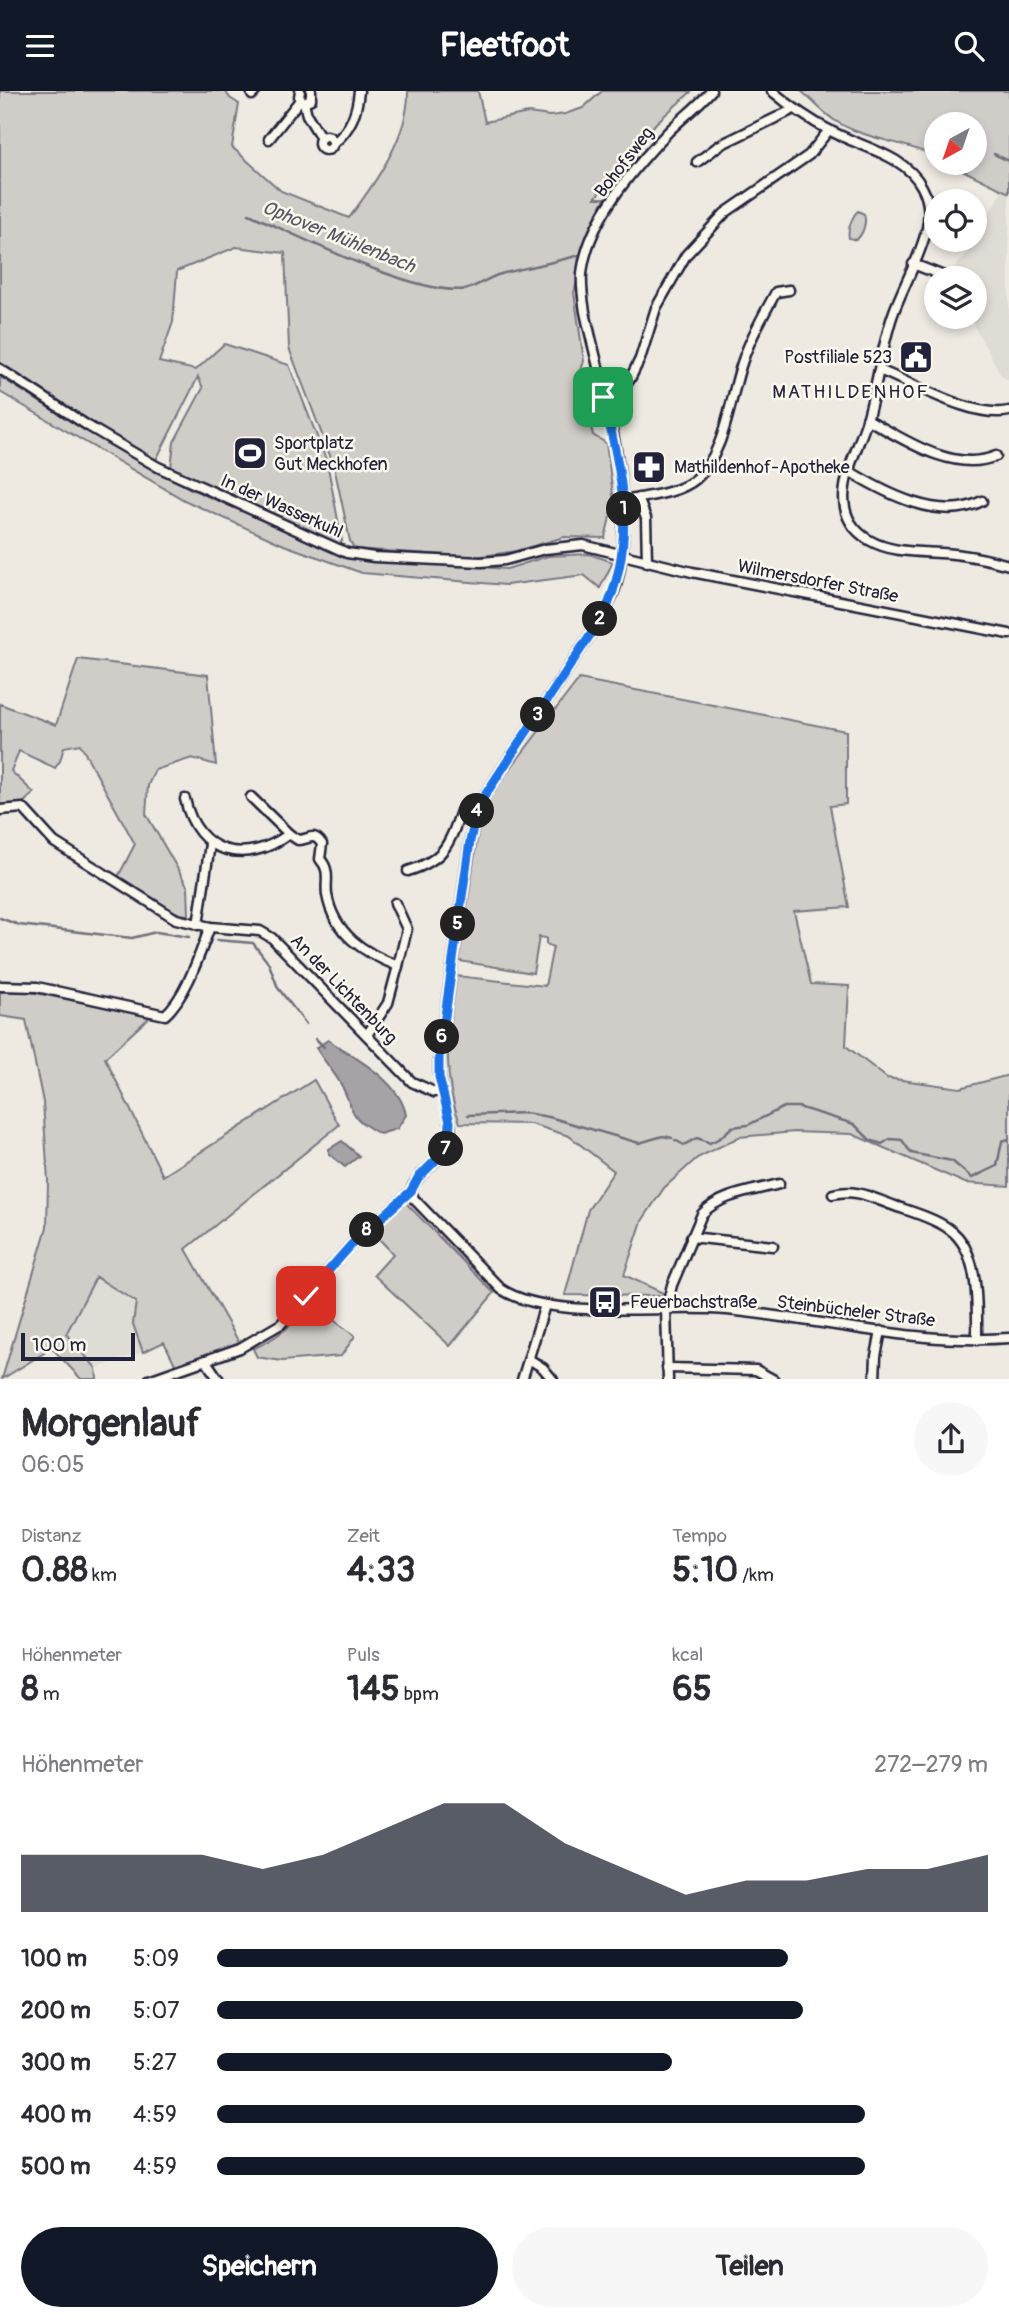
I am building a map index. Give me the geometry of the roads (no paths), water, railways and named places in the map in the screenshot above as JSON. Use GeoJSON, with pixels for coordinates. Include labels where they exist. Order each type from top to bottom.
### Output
{"type":"FeatureCollection","features":[{"type":"Feature","properties":{"kind":"street"},"geometry":{"type":"LineString","coordinates":[[301,98],[311,99],[311,91]]}},
{"type":"Feature","properties":{"kind":"street"},"geometry":{"type":"LineString","coordinates":[[301,98],[307,115],[321,138],[328,136],[334,143],[358,112],[359,91]]}},
{"type":"Feature","properties":{"kind":"street","name":"Bohofsweg"},"geometry":{"type":"LineString","coordinates":[[478,806],[605,612],[617,584],[624,501],[581,288],[582,271],[595,230],[620,187],[668,132],[711,91]]}},
{"type":"Feature","properties":{"kind":"street"},"geometry":{"type":"LineString","coordinates":[[772,91],[794,109],[829,130],[897,161],[918,181],[927,197],[929,215],[925,235],[889,325],[867,419],[843,489],[845,507],[853,526],[868,539],[890,548],[962,554],[1009,565]]}},
{"type":"Feature","properties":{"kind":"street"},"geometry":{"type":"LineString","coordinates":[[269,139],[301,98]]}},
{"type":"Feature","properties":{"kind":"street"},"geometry":{"type":"LineString","coordinates":[[697,162],[720,145],[794,109]]}},
{"type":"Feature","properties":{"kind":"street"},"geometry":{"type":"LineString","coordinates":[[603,397],[623,389],[630,379],[656,308],[686,255],[725,213],[809,155],[829,130]]}},
{"type":"Feature","properties":{"kind":"street"},"geometry":{"type":"LineString","coordinates":[[913,264],[924,268]]}},
{"type":"Feature","properties":{"kind":"street"},"geometry":{"type":"LineString","coordinates":[[624,501],[686,485],[704,471],[717,447],[752,337],[776,292],[789,290]]}},
{"type":"Feature","properties":{"kind":"street","name":"In der Wasserkuhl"},"geometry":{"type":"LineString","coordinates":[[0,369],[110,440],[158,467],[347,554],[481,562],[505,560],[545,549],[583,545],[621,556]]}},
{"type":"Feature","properties":{"kind":"street"},"geometry":{"type":"LineString","coordinates":[[879,370],[953,401],[1000,413],[1009,411]]}},
{"type":"Feature","properties":{"kind":"street"},"geometry":{"type":"LineString","coordinates":[[867,419],[942,455],[974,461],[985,461],[996,456]]}},
{"type":"Feature","properties":{"kind":"street"},"geometry":{"type":"LineString","coordinates":[[849,471],[888,492],[921,504],[952,509],[969,508],[982,501]]}},
{"type":"Feature","properties":{"kind":"street"},"geometry":{"type":"LineString","coordinates":[[638,498],[646,518],[647,562]]}},
{"type":"Feature","properties":{"kind":"street","name":"Wilmersdorfer Straße"},"geometry":{"type":"LineString","coordinates":[[621,556],[1009,634]]}},
{"type":"Feature","properties":{"kind":"street"},"geometry":{"type":"LineString","coordinates":[[251,797],[298,840],[312,836],[318,838],[322,844],[320,859],[326,865],[328,876],[327,895],[337,925],[350,940],[372,956],[398,966]]}},
{"type":"Feature","properties":{"kind":"street"},"geometry":{"type":"LineString","coordinates":[[185,799],[191,819],[199,833],[210,844],[234,852],[247,851],[270,845],[289,834]]}},
{"type":"Feature","properties":{"kind":"street"},"geometry":{"type":"LineString","coordinates":[[152,1379],[240,1348],[281,1324],[352,1244],[411,1191],[418,1178],[447,1146],[450,1122],[439,1077],[439,1058],[470,841],[478,806],[461,811],[450,841],[436,859],[426,866],[408,871]]}},
{"type":"Feature","properties":{"kind":"street","name":"An der Lichtenburg"},"geometry":{"type":"LineString","coordinates":[[0,810],[23,808],[54,842],[176,919],[210,927],[260,931],[272,938],[412,1082],[434,1092],[442,1091]]}},
{"type":"Feature","properties":{"kind":"street"},"geometry":{"type":"LineString","coordinates":[[198,925],[210,844]]}},
{"type":"Feature","properties":{"kind":"street"},"geometry":{"type":"LineString","coordinates":[[367,1035],[388,1003],[407,929],[396,903]]}},
{"type":"Feature","properties":{"kind":"street"},"geometry":{"type":"LineString","coordinates":[[0,986],[37,987],[165,1015],[174,1006],[185,986],[210,927]]}},
{"type":"Feature","properties":{"kind":"street"},"geometry":{"type":"LineString","coordinates":[[668,1379],[666,1309],[672,1285],[702,1214],[709,1206],[728,1198],[779,1184]]}},
{"type":"Feature","properties":{"kind":"street"},"geometry":{"type":"LineString","coordinates":[[833,1193],[850,1190],[928,1218],[956,1234],[964,1242],[971,1261],[977,1340]]}},
{"type":"Feature","properties":{"kind":"street","name":"Steinbücheler Straße"},"geometry":{"type":"LineString","coordinates":[[411,1191],[414,1199],[501,1289],[512,1296],[545,1305],[729,1310],[918,1338],[1009,1338]]}},
{"type":"Feature","properties":{"kind":"street"},"geometry":{"type":"LineString","coordinates":[[691,1237],[773,1246]]}},
{"type":"Feature","properties":{"kind":"street"},"geometry":{"type":"LineString","coordinates":[[522,1379],[545,1305]]}},
{"type":"Feature","properties":{"kind":"street"},"geometry":{"type":"LineString","coordinates":[[875,1379],[881,1331]]}},
{"type":"Feature","properties":{"kind":"street"},"geometry":{"type":"LineString","coordinates":[[529,1359],[543,1368],[552,1379]]}},
{"type":"Feature","properties":{"kind":"street"},"geometry":{"type":"LineString","coordinates":[[206,1361],[218,1379]]}},
{"type":"Feature","properties":{"kind":"street"},"geometry":{"type":"LineString","coordinates":[[667,1368],[756,1370],[772,1379]]}},
{"type":"Feature","properties":{"kind":"waterway","name":"Ophover Mühlenbach"},"geometry":{"type":"LineString","coordinates":[[994,154],[1009,161]]}},
{"type":"Feature","properties":{"kind":"waterway","name":"Ophover Mühlenbach"},"geometry":{"type":"LineString","coordinates":[[249,214],[358,263],[420,284],[446,289],[467,289],[501,274],[579,255]]}},
{"type":"Feature","properties":{"kind":"waterway"},"geometry":{"type":"LineString","coordinates":[[0,918],[19,925],[132,938],[156,932],[189,937]]}},
{"type":"Feature","properties":{"kind":"waterway"},"geometry":{"type":"LineString","coordinates":[[216,940],[253,943],[269,964],[278,988],[306,1024]]}},
{"type":"Feature","properties":{"kind":"waterway"},"geometry":{"type":"LineString","coordinates":[[316,1039],[324,1047]]}},
{"type":"Feature","properties":{"kind":"waterway"},"geometry":{"type":"LineString","coordinates":[[675,1140],[684,1145],[697,1138],[710,1143],[732,1127],[748,1125],[784,1107],[798,1107],[854,1124],[870,1140],[882,1144],[890,1139],[902,1140],[911,1153],[952,1161],[972,1178],[997,1166],[1002,1141],[1009,1139]]}},
{"type":"Feature","properties":{"kind":"waterway"},"geometry":{"type":"LineString","coordinates":[[468,1115],[525,1113],[549,1117],[639,1143],[663,1136],[672,1138]]}},
{"type":"Feature","properties":{"kind":"place","name":"Postfiliale 523"},"geometry":{"type":"Point","coordinates":[916,357]}},
{"type":"Feature","properties":{"kind":"place","name":"Sportplatz Gut Meckhofen"},"geometry":{"type":"Point","coordinates":[250,453]}},
{"type":"Feature","properties":{"kind":"place","name":"Mathildenhof-Apotheke"},"geometry":{"type":"Point","coordinates":[649,467]}},
{"type":"Feature","properties":{"kind":"place","name":"Feuerbachstraße"},"geometry":{"type":"Point","coordinates":[605,1302]}},
{"type":"Feature","properties":{"kind":"district","name":"MATHILDENHOF"},"geometry":{"type":"Point","coordinates":[851,391]}}]}
